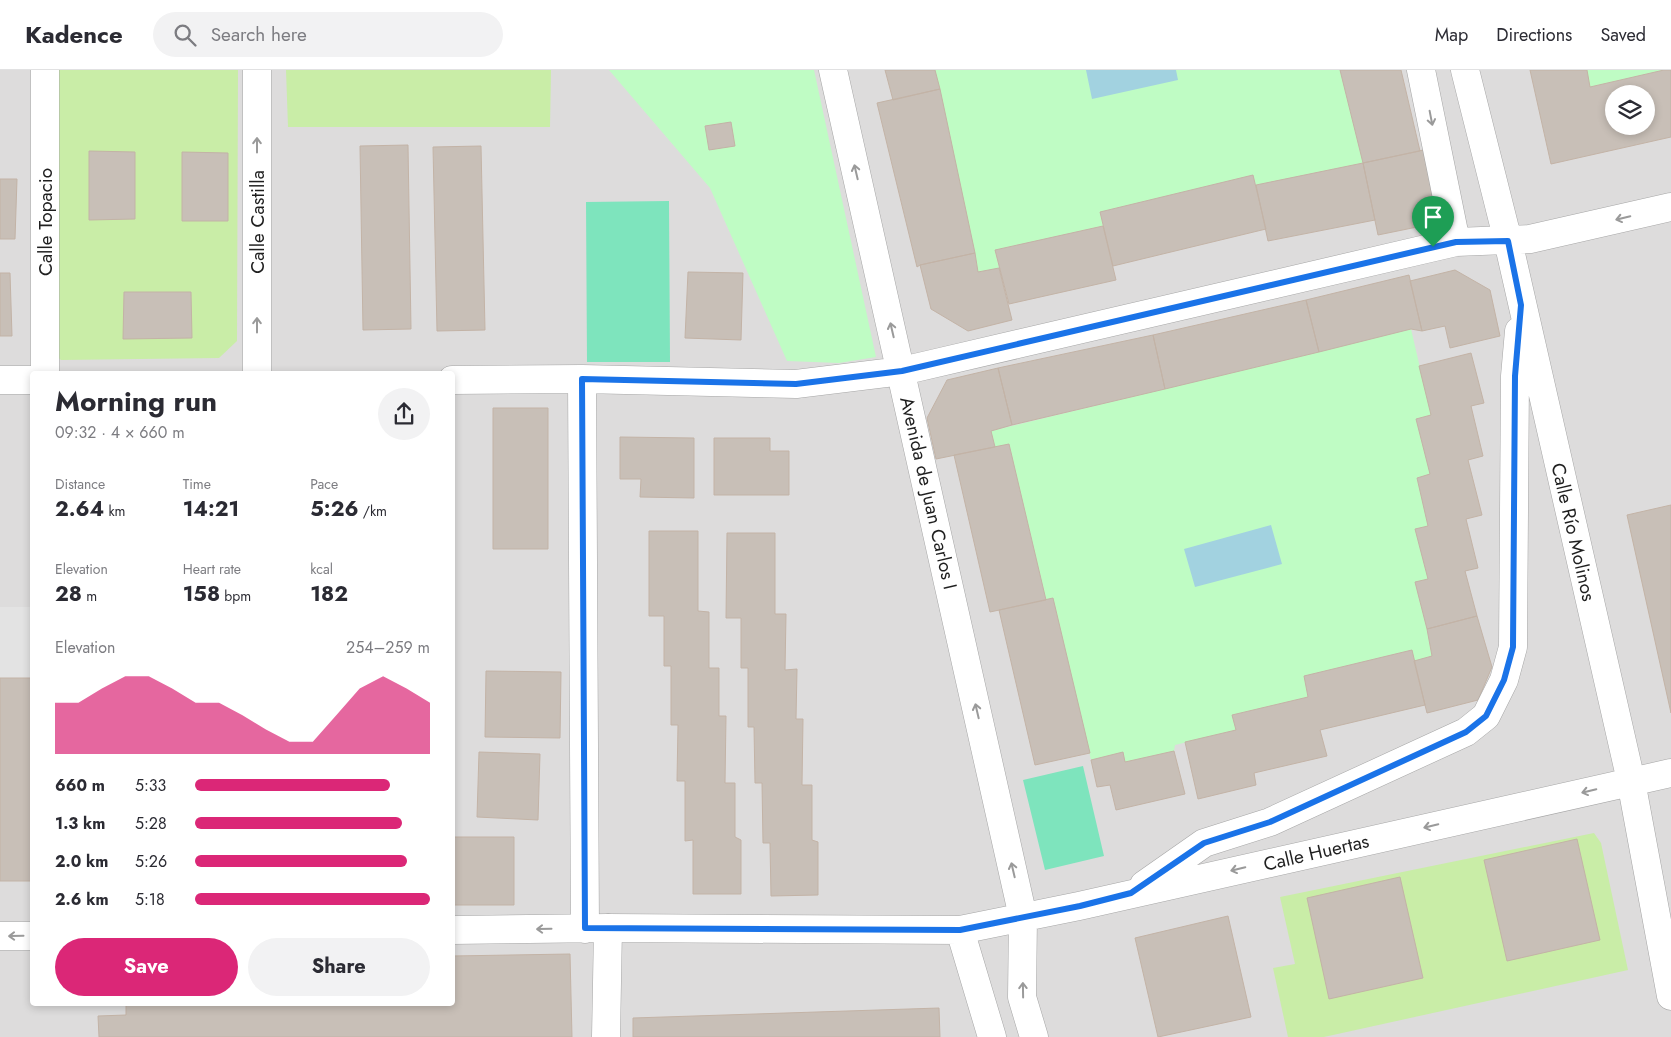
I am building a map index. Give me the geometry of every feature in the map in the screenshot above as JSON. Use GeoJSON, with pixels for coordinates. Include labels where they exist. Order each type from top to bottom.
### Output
{"type":"FeatureCollection","features":[{"type":"Feature","properties":{"kind":"street","name":"Calle Topacio"},"geometry":{"type":"LineString","coordinates":[[45,70],[45,371]]}},
{"type":"Feature","properties":{"kind":"street","name":"Calle Castilla"},"geometry":{"type":"LineString","coordinates":[[257,70],[257,371]]}},
{"type":"Feature","properties":{"kind":"street","name":"Avenida de Juan Carlos I"},"geometry":{"type":"LineString","coordinates":[[833,70],[1023,917],[1022,997],[1034,1037]]}},
{"type":"Feature","properties":{"kind":"street"},"geometry":{"type":"LineString","coordinates":[[1421,70],[1456,242]]}},
{"type":"Feature","properties":{"kind":"street","name":"Calle Río Molinos"},"geometry":{"type":"LineString","coordinates":[[1465,70],[1508,241],[1521,305],[1631,782],[1671,996]]}},
{"type":"Feature","properties":{"kind":"street"},"geometry":{"type":"LineString","coordinates":[[455,380],[582,379],[796,384],[902,371],[1456,242],[1530,239],[1671,207]]}},
{"type":"Feature","properties":{"kind":"street"},"geometry":{"type":"LineString","coordinates":[[1131,893],[1204,843],[1270,822],[1466,732],[1486,716],[1504,680],[1513,647],[1515,376],[1521,305]]}},
{"type":"Feature","properties":{"kind":"street"},"geometry":{"type":"LineString","coordinates":[[582,379],[596,928],[606,1037]]}},
{"type":"Feature","properties":{"kind":"street"},"geometry":{"type":"LineString","coordinates":[[0,380],[30,380]]}},
{"type":"Feature","properties":{"kind":"street","name":"Calle Huertas"},"geometry":{"type":"LineString","coordinates":[[455,930],[596,928],[960,930],[1080,906],[1671,773]]}},
{"type":"Feature","properties":{"kind":"street"},"geometry":{"type":"LineString","coordinates":[[960,930],[992,1037]]}},
{"type":"Feature","properties":{"kind":"street"},"geometry":{"type":"LineString","coordinates":[[0,936],[30,936]]}},
{"type":"Feature","properties":{"kind":"shaded area"},"geometry":{"type":"Polygon","coordinates":[[[0,70],[1671,70],[1671,1037],[0,1037],[0,70]]]}},
{"type":"Feature","properties":{"kind":"shaded area"},"geometry":{"type":"Polygon","coordinates":[[[0,607],[30,607],[30,678],[0,678],[0,607]]]}},
{"type":"Feature","properties":{"kind":"green space"},"geometry":{"type":"Polygon","coordinates":[[[57,70],[238,70],[237,341],[219,358],[61,360],[56,356],[57,70]]]}},
{"type":"Feature","properties":{"kind":"green space"},"geometry":{"type":"Polygon","coordinates":[[[286,70],[551,70],[550,127],[288,127],[286,70]]]}},
{"type":"Feature","properties":{"kind":"green space"},"geometry":{"type":"Polygon","coordinates":[[[609,70],[814,70],[876,357],[839,363],[787,361],[710,188],[609,70]]]}},
{"type":"Feature","properties":{"kind":"green space"},"geometry":{"type":"Polygon","coordinates":[[[935,70],[1340,70],[1363,163],[1256,185],[1253,175],[1100,212],[1103,226],[995,250],[999,268],[978,272],[935,70]]]}},
{"type":"Feature","properties":{"kind":"green space"},"geometry":{"type":"Polygon","coordinates":[[[1586,70],[1664,70],[1590,87],[1586,70]]]}},
{"type":"Feature","properties":{"kind":"green space"},"geometry":{"type":"Polygon","coordinates":[[[669,201],[670,362],[587,362],[586,202],[669,201]]]}},
{"type":"Feature","properties":{"kind":"green space"},"geometry":{"type":"Polygon","coordinates":[[[1411,329],[1431,415],[1416,419],[1430,474],[1417,478],[1428,526],[1415,529],[1428,579],[1415,583],[1432,656],[1414,661],[1411,650],[1304,676],[1308,697],[1232,715],[1236,730],[1175,745],[1174,751],[1125,762],[1123,752],[1091,760],[1053,599],[1046,600],[1009,444],[995,447],[991,431],[1411,329]]]}},
{"type":"Feature","properties":{"kind":"green space"},"geometry":{"type":"Polygon","coordinates":[[[1083,766],[1104,856],[1045,870],[1023,780],[1083,766]]]}},
{"type":"Feature","properties":{"kind":"green space"},"geometry":{"type":"Polygon","coordinates":[[[1594,833],[1601,843],[1628,970],[1324,1037],[1288,1037],[1273,968],[1295,964],[1280,897],[1594,833]]]}},
{"type":"Feature","properties":{"kind":"water"},"geometry":{"type":"Polygon","coordinates":[[[1086,70],[1176,70],[1178,80],[1092,99],[1086,70]]]}},
{"type":"Feature","properties":{"kind":"water"},"geometry":{"type":"Polygon","coordinates":[[[1271,525],[1282,564],[1195,587],[1184,549],[1271,525]]]}},
{"type":"Feature","properties":{"kind":"building"},"geometry":{"type":"Polygon","coordinates":[[[885,70],[935,70],[940,89],[893,100],[885,70]]]}},
{"type":"Feature","properties":{"kind":"building"},"geometry":{"type":"Polygon","coordinates":[[[1340,70],[1401,70],[1420,151],[1363,163],[1340,70]]]}},
{"type":"Feature","properties":{"kind":"building"},"geometry":{"type":"Polygon","coordinates":[[[1530,70],[1587,70],[1590,87],[1671,70],[1671,137],[1551,164],[1530,70]]]}},
{"type":"Feature","properties":{"kind":"building"},"geometry":{"type":"Polygon","coordinates":[[[940,89],[975,253],[917,267],[877,103],[940,89]]]}},
{"type":"Feature","properties":{"kind":"building"},"geometry":{"type":"Polygon","coordinates":[[[731,122],[735,146],[709,150],[705,126],[731,122]]]}},
{"type":"Feature","properties":{"kind":"building"},"geometry":{"type":"Polygon","coordinates":[[[408,145],[411,329],[363,330],[360,146],[408,145]]]}},
{"type":"Feature","properties":{"kind":"building"},"geometry":{"type":"Polygon","coordinates":[[[481,146],[485,330],[437,331],[433,147],[481,146]]]}},
{"type":"Feature","properties":{"kind":"building"},"geometry":{"type":"Polygon","coordinates":[[[1428,149],[1438,194],[1422,226],[1378,235],[1363,163],[1428,149]]]}},
{"type":"Feature","properties":{"kind":"building"},"geometry":{"type":"Polygon","coordinates":[[[89,151],[135,152],[135,219],[89,220],[89,151]]]}},
{"type":"Feature","properties":{"kind":"building"},"geometry":{"type":"Polygon","coordinates":[[[182,152],[228,153],[228,221],[182,221],[182,152]]]}},
{"type":"Feature","properties":{"kind":"building"},"geometry":{"type":"Polygon","coordinates":[[[1363,163],[1375,220],[1268,241],[1256,185],[1363,163]]]}},
{"type":"Feature","properties":{"kind":"building"},"geometry":{"type":"Polygon","coordinates":[[[1253,175],[1266,229],[1113,266],[1100,212],[1253,175]]]}},
{"type":"Feature","properties":{"kind":"building"},"geometry":{"type":"Polygon","coordinates":[[[0,179],[17,179],[15,239],[0,239],[0,179]]]}},
{"type":"Feature","properties":{"kind":"building"},"geometry":{"type":"Polygon","coordinates":[[[1103,226],[1116,280],[1009,304],[995,250],[1103,226]]]}},
{"type":"Feature","properties":{"kind":"building"},"geometry":{"type":"Polygon","coordinates":[[[975,253],[978,272],[999,268],[1012,320],[968,331],[931,309],[920,265],[975,253]]]}},
{"type":"Feature","properties":{"kind":"building"},"geometry":{"type":"Polygon","coordinates":[[[1455,270],[1490,290],[1500,336],[1450,348],[1445,326],[1422,331],[1410,281],[1455,270]]]}},
{"type":"Feature","properties":{"kind":"building"},"geometry":{"type":"Polygon","coordinates":[[[688,272],[743,273],[741,340],[685,338],[688,272]]]}},
{"type":"Feature","properties":{"kind":"building"},"geometry":{"type":"Polygon","coordinates":[[[0,273],[10,273],[12,336],[0,336],[0,273]]]}},
{"type":"Feature","properties":{"kind":"building"},"geometry":{"type":"Polygon","coordinates":[[[1409,275],[1422,331],[1411,329],[1319,352],[1306,300],[1409,275]]]}},
{"type":"Feature","properties":{"kind":"building"},"geometry":{"type":"Polygon","coordinates":[[[124,292],[191,292],[192,338],[123,339],[124,292]]]}},
{"type":"Feature","properties":{"kind":"building"},"geometry":{"type":"Polygon","coordinates":[[[1306,300],[1319,352],[1165,389],[1153,335],[1306,300]]]}},
{"type":"Feature","properties":{"kind":"building"},"geometry":{"type":"Polygon","coordinates":[[[1153,335],[1165,389],[1012,425],[998,368],[1153,335]]]}},
{"type":"Feature","properties":{"kind":"building"},"geometry":{"type":"Polygon","coordinates":[[[1471,353],[1484,403],[1471,406],[1483,456],[1468,460],[1482,515],[1466,519],[1478,568],[1465,571],[1477,616],[1427,629],[1415,582],[1428,579],[1415,529],[1428,526],[1417,478],[1430,474],[1416,419],[1431,415],[1419,366],[1471,353]]]}},
{"type":"Feature","properties":{"kind":"building"},"geometry":{"type":"Polygon","coordinates":[[[998,368],[1012,425],[991,431],[995,447],[936,459],[927,418],[947,380],[998,368]]]}},
{"type":"Feature","properties":{"kind":"building"},"geometry":{"type":"Polygon","coordinates":[[[493,408],[548,408],[548,549],[493,549],[493,408]]]}},
{"type":"Feature","properties":{"kind":"building"},"geometry":{"type":"Polygon","coordinates":[[[620,437],[694,438],[694,498],[640,497],[641,479],[620,479],[620,437]]]}},
{"type":"Feature","properties":{"kind":"building"},"geometry":{"type":"Polygon","coordinates":[[[714,438],[770,438],[770,451],[789,451],[789,495],[714,495],[714,438]]]}},
{"type":"Feature","properties":{"kind":"building"},"geometry":{"type":"Polygon","coordinates":[[[1009,444],[1046,600],[990,612],[954,455],[1009,444]]]}},
{"type":"Feature","properties":{"kind":"building"},"geometry":{"type":"Polygon","coordinates":[[[1671,505],[1671,713],[1627,515],[1671,505]]]}},
{"type":"Feature","properties":{"kind":"building"},"geometry":{"type":"Polygon","coordinates":[[[649,531],[698,531],[698,611],[709,612],[709,668],[719,668],[719,716],[726,716],[725,783],[735,783],[735,837],[741,840],[741,894],[693,894],[693,840],[685,841],[685,781],[677,781],[678,725],[671,725],[671,666],[664,666],[664,616],[649,616],[649,531]]]}},
{"type":"Feature","properties":{"kind":"building"},"geometry":{"type":"Polygon","coordinates":[[[727,533],[775,533],[775,614],[786,614],[785,670],[797,669],[796,719],[803,719],[802,785],[812,785],[812,840],[818,842],[818,895],[771,896],[770,843],[763,843],[762,783],[755,783],[754,727],[748,727],[748,668],[741,668],[741,618],[726,618],[727,533]]]}},
{"type":"Feature","properties":{"kind":"building"},"geometry":{"type":"Polygon","coordinates":[[[1053,598],[1090,753],[1035,765],[999,610],[1053,598]]]}},
{"type":"Feature","properties":{"kind":"building"},"geometry":{"type":"Polygon","coordinates":[[[1477,616],[1492,667],[1478,700],[1427,713],[1414,661],[1432,656],[1427,629],[1477,616]]]}},
{"type":"Feature","properties":{"kind":"building"},"geometry":{"type":"Polygon","coordinates":[[[1412,650],[1425,705],[1320,730],[1327,756],[1254,773],[1256,785],[1198,799],[1185,742],[1236,730],[1232,715],[1308,697],[1304,676],[1412,650]]]}},
{"type":"Feature","properties":{"kind":"building"},"geometry":{"type":"Polygon","coordinates":[[[486,671],[561,672],[560,738],[485,737],[486,671]]]}},
{"type":"Feature","properties":{"kind":"building"},"geometry":{"type":"Polygon","coordinates":[[[0,678],[30,678],[30,881],[0,881],[0,678]]]}},
{"type":"Feature","properties":{"kind":"building"},"geometry":{"type":"Polygon","coordinates":[[[1174,751],[1185,794],[1116,810],[1110,785],[1097,787],[1091,760],[1123,752],[1125,762],[1174,751]]]}},
{"type":"Feature","properties":{"kind":"building"},"geometry":{"type":"Polygon","coordinates":[[[479,752],[540,754],[538,820],[477,817],[479,752]]]}},
{"type":"Feature","properties":{"kind":"building"},"geometry":{"type":"Polygon","coordinates":[[[455,837],[514,837],[514,905],[455,905],[455,837]]]}},
{"type":"Feature","properties":{"kind":"building"},"geometry":{"type":"Polygon","coordinates":[[[1577,839],[1600,940],[1507,961],[1484,860],[1577,839]]]}},
{"type":"Feature","properties":{"kind":"building"},"geometry":{"type":"Polygon","coordinates":[[[1400,877],[1423,978],[1329,999],[1307,898],[1400,877]]]}},
{"type":"Feature","properties":{"kind":"building"},"geometry":{"type":"Polygon","coordinates":[[[1228,916],[1251,1017],[1158,1037],[1135,938],[1228,916]]]}},
{"type":"Feature","properties":{"kind":"building"},"geometry":{"type":"Polygon","coordinates":[[[570,954],[572,1037],[99,1037],[98,1016],[126,1015],[126,1006],[455,1006],[455,956],[570,954]]]}},
{"type":"Feature","properties":{"kind":"building"},"geometry":{"type":"Polygon","coordinates":[[[939,1008],[940,1037],[633,1037],[633,1018],[939,1008]]]}},
{"type":"Feature","properties":{"kind":"route"},"geometry":{"type":"LineString","coordinates":[[1508,241],[1521,305],[1515,376],[1513,647],[1504,680],[1486,716],[1466,732],[1270,822],[1204,843],[1131,893],[1080,906],[960,930],[585,928],[582,379],[796,384],[902,371],[1433,247],[1456,242],[1508,241]]}}]}
